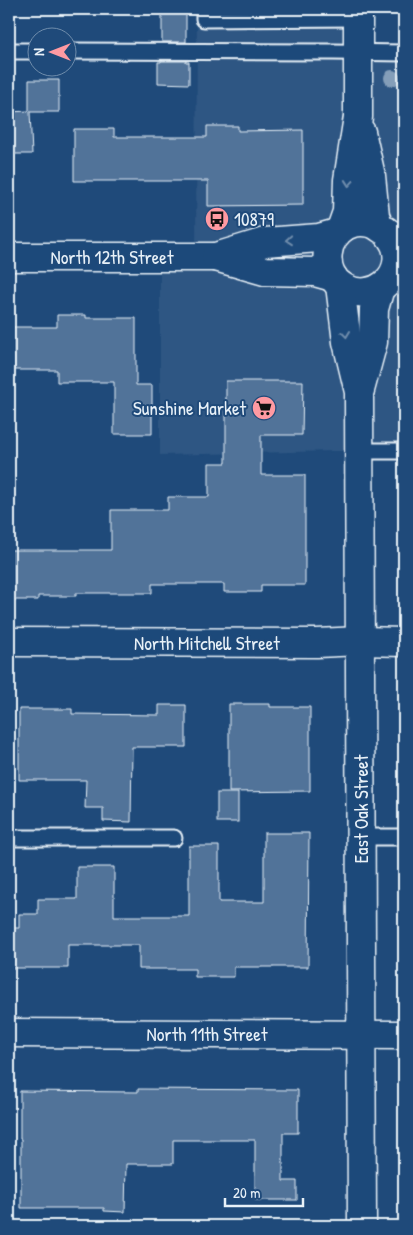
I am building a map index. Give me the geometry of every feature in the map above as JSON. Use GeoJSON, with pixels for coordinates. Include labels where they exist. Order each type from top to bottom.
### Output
{"type":"FeatureCollection","features":[{"type":"Feature","properties":{"kind":"street"},"geometry":{"type":"LineString","coordinates":[[336,281],[328,266],[327,254],[330,242],[339,231],[347,212],[348,180],[358,117],[358,13]]}},
{"type":"Feature","properties":{"kind":"street"},"geometry":{"type":"LineString","coordinates":[[358,117],[371,176],[375,216],[390,232],[398,256],[397,266],[391,282]]}},
{"type":"Feature","properties":{"kind":"street","name":"North 12th Street"},"geometry":{"type":"LineString","coordinates":[[216,257],[265,242],[319,238],[361,222],[370,223],[390,232]]}},
{"type":"Feature","properties":{"kind":"street","name":"North 12th Street"},"geometry":{"type":"LineString","coordinates":[[9,257],[216,257],[265,271],[315,272],[336,281],[349,290],[360,293],[370,292],[391,282]]}},
{"type":"Feature","properties":{"kind":"street","name":"East Oak Street"},"geometry":{"type":"LineString","coordinates":[[336,281],[347,342],[359,392],[362,1226]]}},
{"type":"Feature","properties":{"kind":"street","name":"East Oak Street"},"geometry":{"type":"LineString","coordinates":[[359,392],[372,342],[374,309],[391,282]]}},
{"type":"Feature","properties":{"kind":"street","name":"North Mitchell Street"},"geometry":{"type":"LineString","coordinates":[[9,642],[404,642]]}},
{"type":"Feature","properties":{"kind":"street","name":"North 11th Street"},"geometry":{"type":"LineString","coordinates":[[9,1033],[404,1035]]}},
{"type":"Feature","properties":{"kind":"lane"},"geometry":{"type":"LineString","coordinates":[[204,9],[204,19],[358,13]]}},
{"type":"Feature","properties":{"kind":"lane"},"geometry":{"type":"LineString","coordinates":[[9,51],[28,51]]}},
{"type":"Feature","properties":{"kind":"lane"},"geometry":{"type":"LineString","coordinates":[[78,51],[404,53]]}},
{"type":"Feature","properties":{"kind":"lane"},"geometry":{"type":"LineString","coordinates":[[360,451],[404,451]]}},
{"type":"Feature","properties":{"kind":"lane"},"geometry":{"type":"LineString","coordinates":[[361,837],[404,837]]}},
{"type":"Feature","properties":{"kind":"lane"},"geometry":{"type":"LineString","coordinates":[[9,838],[174,838]]}},
{"type":"Feature","properties":{"kind":"shaded area"},"geometry":{"type":"Polygon","coordinates":[[[197,9],[358,9],[358,52],[404,53],[404,451],[160,455],[160,257],[196,257],[197,9]]]}},
{"type":"Feature","properties":{"kind":"building"},"geometry":{"type":"Polygon","coordinates":[[[162,9],[186,9],[186,42],[162,42],[162,9]]]}},
{"type":"Feature","properties":{"kind":"building"},"geometry":{"type":"Polygon","coordinates":[[[158,62],[189,62],[189,84],[158,83],[158,62]]]}},
{"type":"Feature","properties":{"kind":"building"},"geometry":{"type":"Polygon","coordinates":[[[29,80],[59,80],[59,112],[30,112],[32,154],[9,154],[9,112],[29,111],[29,80]]]}},
{"type":"Feature","properties":{"kind":"building"},"geometry":{"type":"Polygon","coordinates":[[[207,126],[238,126],[238,131],[303,130],[303,205],[208,206],[208,181],[74,181],[74,129],[114,129],[114,137],[207,137],[207,126]]]}},
{"type":"Feature","properties":{"kind":"building"},"geometry":{"type":"Polygon","coordinates":[[[57,315],[86,315],[86,318],[136,318],[136,385],[152,385],[152,434],[114,434],[114,382],[57,382],[57,370],[9,370],[9,327],[57,327],[57,315]]]}},
{"type":"Feature","properties":{"kind":"building"},"geometry":{"type":"Polygon","coordinates":[[[226,381],[303,381],[302,435],[261,435],[261,475],[305,475],[305,585],[261,585],[261,592],[224,592],[224,584],[152,584],[152,593],[76,593],[76,596],[38,596],[38,600],[9,600],[9,550],[111,550],[111,510],[168,510],[168,497],[209,497],[209,463],[226,463],[226,381]]]}},
{"type":"Feature","properties":{"kind":"building"},"geometry":{"type":"Polygon","coordinates":[[[229,704],[270,704],[270,707],[310,707],[310,791],[229,792],[229,704]]]}},
{"type":"Feature","properties":{"kind":"building"},"geometry":{"type":"Polygon","coordinates":[[[159,705],[186,705],[186,747],[132,747],[131,822],[103,821],[103,808],[85,808],[86,780],[19,780],[19,709],[72,709],[72,714],[159,715],[159,705]]]}},
{"type":"Feature","properties":{"kind":"building"},"geometry":{"type":"Polygon","coordinates":[[[217,793],[238,793],[238,822],[217,822],[217,793]]]}},
{"type":"Feature","properties":{"kind":"building"},"geometry":{"type":"Polygon","coordinates":[[[264,833],[309,833],[308,967],[234,967],[234,977],[195,977],[195,969],[139,969],[139,945],[68,945],[68,968],[9,968],[9,928],[19,928],[19,914],[38,914],[38,899],[77,899],[77,867],[114,867],[114,916],[189,916],[189,846],[219,846],[219,902],[264,902],[264,833]]]}},
{"type":"Feature","properties":{"kind":"building"},"geometry":{"type":"Polygon","coordinates":[[[138,1089],[298,1090],[298,1133],[283,1133],[283,1181],[297,1181],[297,1200],[255,1200],[255,1140],[173,1140],[173,1164],[126,1164],[125,1212],[104,1211],[104,1208],[21,1208],[20,1091],[138,1092],[138,1089]]]}},
{"type":"Feature","properties":{"kind":"place","name":"10879"},"geometry":{"type":"Point","coordinates":[217,219]}},
{"type":"Feature","properties":{"kind":"place","name":"Sunshine Market"},"geometry":{"type":"Point","coordinates":[264,408]}}]}
